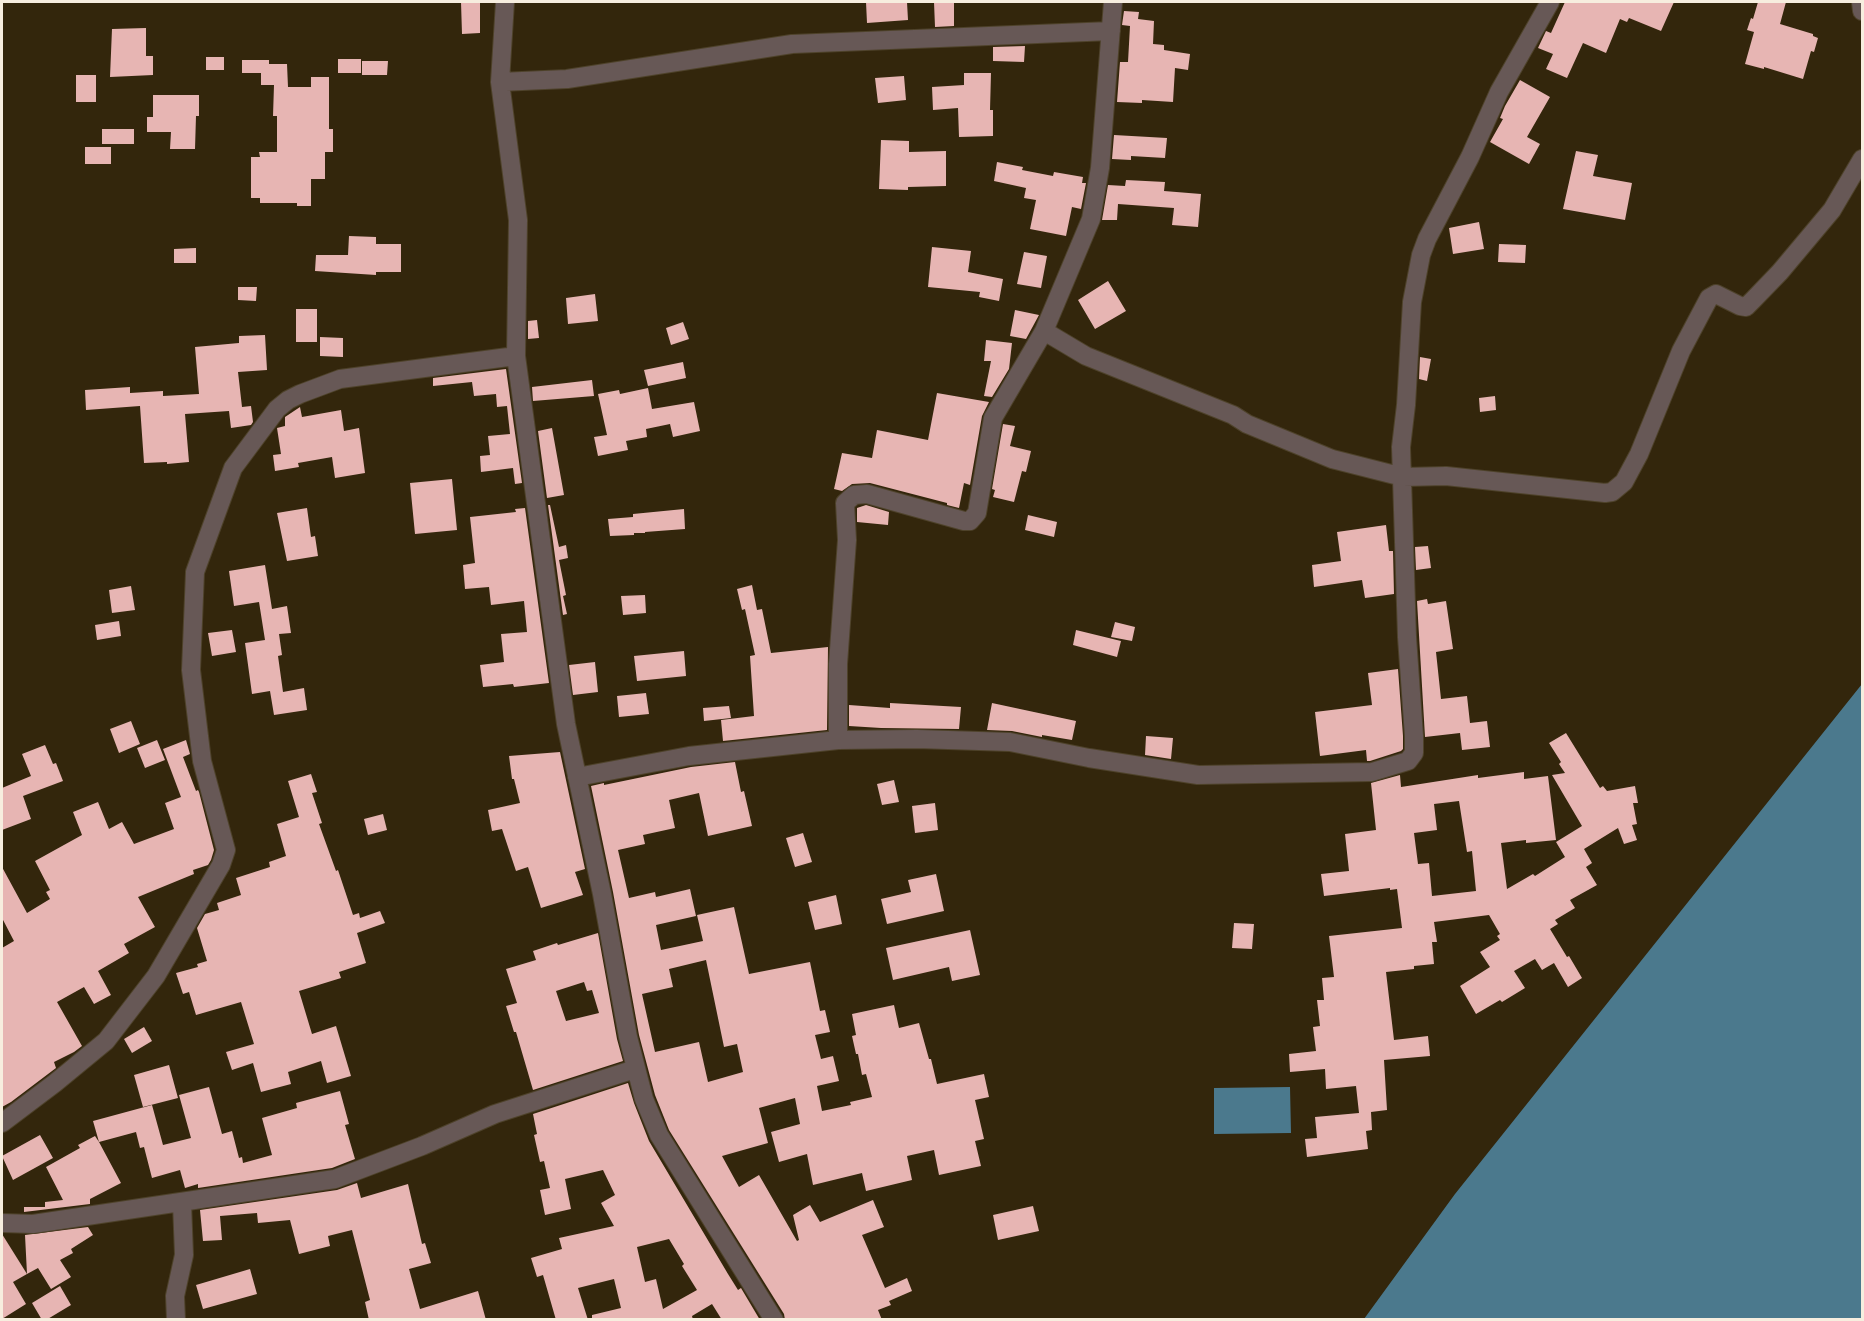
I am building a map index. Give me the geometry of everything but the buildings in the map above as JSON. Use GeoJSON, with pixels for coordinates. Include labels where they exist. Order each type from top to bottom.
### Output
{"type":"FeatureCollection","features":[{"type":"Feature","properties":{"kind":"street"},"geometry":{"type":"LineString","coordinates":[[505,2],[500,82],[518,220],[516,356],[566,724],[602,894],[635,1069],[659,1135],[774,1320]]}},
{"type":"Feature","properties":{"kind":"street"},"geometry":{"type":"LineString","coordinates":[[838,740],[838,664],[847,540],[845,503],[854,495],[867,494],[964,521],[973,519],[977,513],[993,418],[1044,331],[1091,219],[1100,168],[1113,2]]}},
{"type":"Feature","properties":{"kind":"street"},"geometry":{"type":"LineString","coordinates":[[577,777],[689,756],[838,740],[917,739],[1010,742],[1089,758],[1198,775],[1372,772],[1408,761],[1414,753],[1407,637],[1401,447],[1406,405],[1412,302],[1426,239],[1470,157],[1498,93],[1550,2]]}},
{"type":"Feature","properties":{"kind":"street"},"geometry":{"type":"LineString","coordinates":[[1861,2],[1863,11]]}},
{"type":"Feature","properties":{"kind":"street"},"geometry":{"type":"LineString","coordinates":[[500,82],[567,79],[792,44],[1111,31]]}},
{"type":"Feature","properties":{"kind":"street"},"geometry":{"type":"LineString","coordinates":[[1044,331],[1086,356],[1332,459],[1403,477],[1446,476],[1612,492],[1624,482],[1640,454],[1681,351],[1709,298],[1716,294],[1746,307],[1780,272],[1832,210],[1863,159]]}},
{"type":"Feature","properties":{"kind":"street"},"geometry":{"type":"LineString","coordinates":[[2,1123],[106,1041],[156,976],[221,865],[226,850],[202,761],[191,670],[195,572],[233,468],[277,409],[300,394],[340,379],[516,356]]}},
{"type":"Feature","properties":{"kind":"street"},"geometry":{"type":"LineString","coordinates":[[2,1223],[33,1224],[335,1179],[422,1146],[495,1114],[635,1069]]}},
{"type":"Feature","properties":{"kind":"street"},"geometry":{"type":"LineString","coordinates":[[176,1320],[175,1296],[184,1255],[182,1203]]}},
{"type":"Feature","properties":{"kind":"water"},"geometry":{"type":"Polygon","coordinates":[[[1862,684],[1862,1319],[1364,1319],[1455,1194],[1862,684]]]}},
{"type":"Feature","properties":{"kind":"water"},"geometry":{"type":"Polygon","coordinates":[[[1290,1087],[1291,1133],[1214,1134],[1214,1088],[1290,1087]]]}}]}
